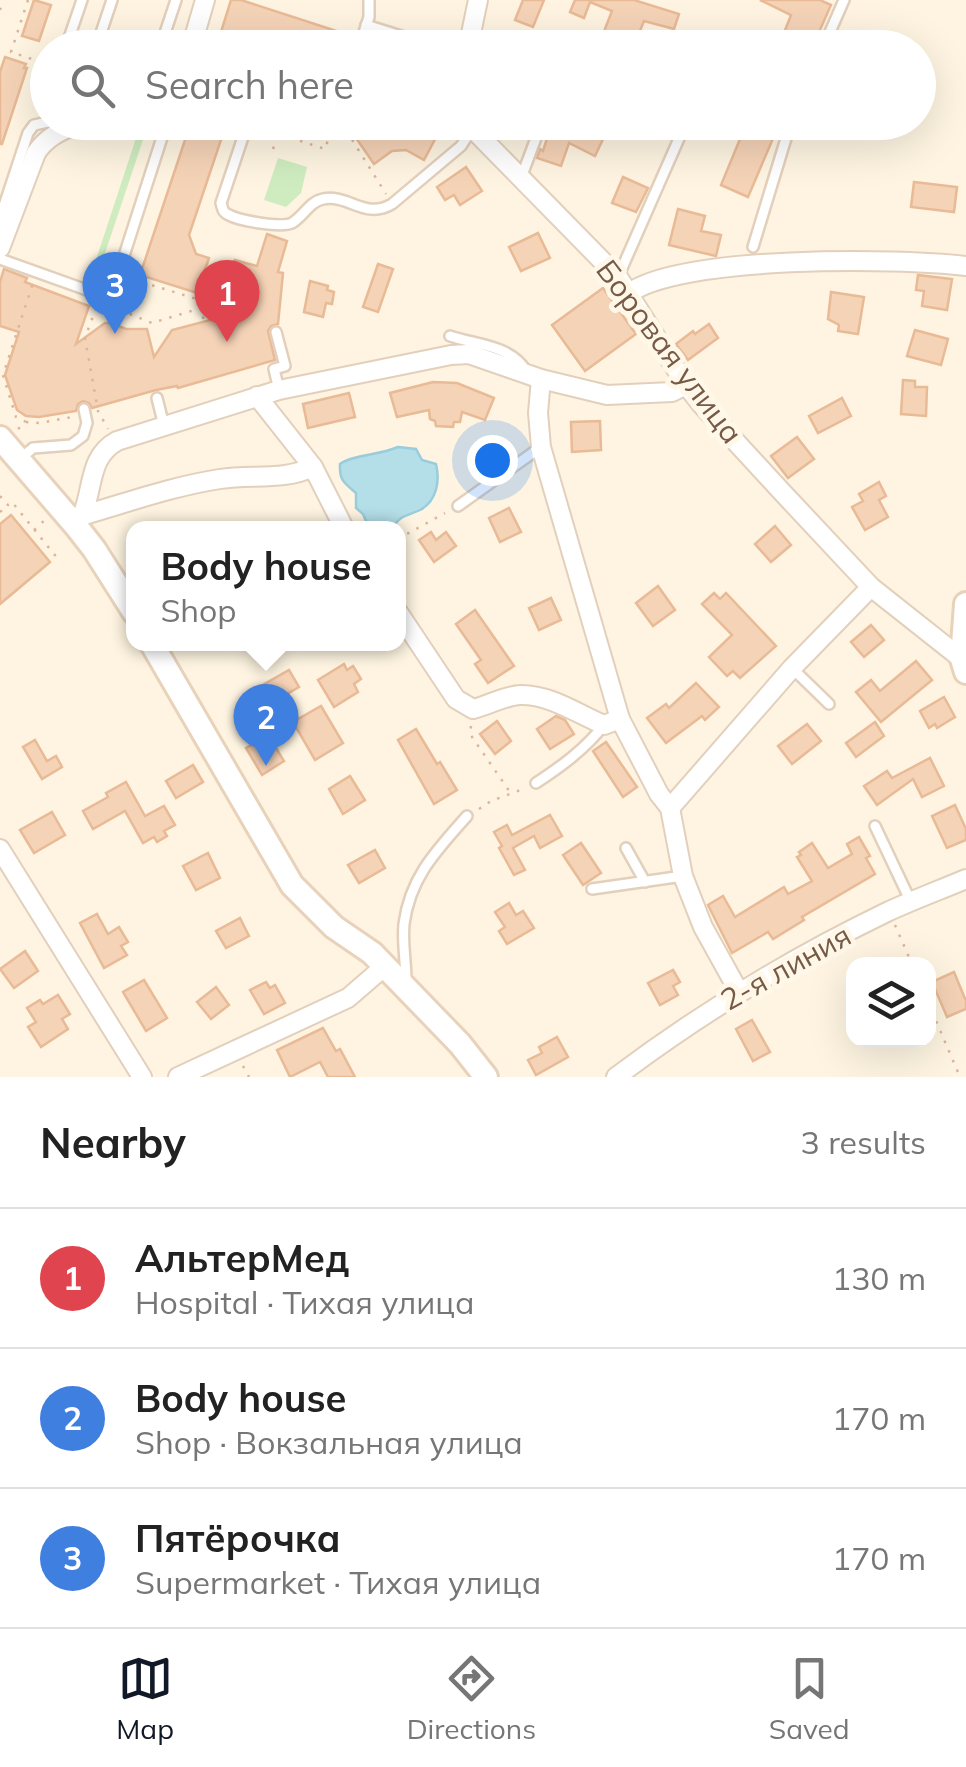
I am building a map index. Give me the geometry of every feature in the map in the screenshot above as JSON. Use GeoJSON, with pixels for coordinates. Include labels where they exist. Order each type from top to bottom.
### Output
{"type":"FeatureCollection","features":[{"type":"Feature","properties":{"kind":"street"},"geometry":{"type":"LineString","coordinates":[[196,30],[205,0]]}},
{"type":"Feature","properties":{"kind":"street"},"geometry":{"type":"LineString","coordinates":[[472,30],[478,0]]}},
{"type":"Feature","properties":{"kind":"street"},"geometry":{"type":"LineString","coordinates":[[0,248],[44,140]]}},
{"type":"Feature","properties":{"kind":"street","name":"Боровая улица"},"geometry":{"type":"LineString","coordinates":[[482,140],[623,286],[701,404],[870,587],[965,664]]}},
{"type":"Feature","properties":{"kind":"street"},"geometry":{"type":"LineString","coordinates":[[623,286],[634,289],[707,269],[807,262],[966,266]]}},
{"type":"Feature","properties":{"kind":"street"},"geometry":{"type":"LineString","coordinates":[[80,520],[88,500],[90,478],[106,446],[279,390],[469,354],[608,396],[672,392],[686,385]]}},
{"type":"Feature","properties":{"kind":"street"},"geometry":{"type":"LineString","coordinates":[[534,376],[541,447],[612,722],[670,808],[683,876],[703,927],[738,992]]}},
{"type":"Feature","properties":{"kind":"street"},"geometry":{"type":"LineString","coordinates":[[257,396],[312,468],[340,521]]}},
{"type":"Feature","properties":{"kind":"street"},"geometry":{"type":"LineString","coordinates":[[7,435],[19,460],[80,520],[126,599]]}},
{"type":"Feature","properties":{"kind":"street"},"geometry":{"type":"LineString","coordinates":[[80,520],[176,488],[222,479],[284,476],[312,468]]}},
{"type":"Feature","properties":{"kind":"street"},"geometry":{"type":"LineString","coordinates":[[670,808],[792,668],[870,587]]}},
{"type":"Feature","properties":{"kind":"street"},"geometry":{"type":"LineString","coordinates":[[965,664],[966,604]]}},
{"type":"Feature","properties":{"kind":"street"},"geometry":{"type":"LineString","coordinates":[[406,624],[456,698],[473,709],[520,695],[545,698],[612,722]]}},
{"type":"Feature","properties":{"kind":"street"},"geometry":{"type":"LineString","coordinates":[[156,651],[292,884],[334,926],[372,953],[460,1044],[486,1077]]}},
{"type":"Feature","properties":{"kind":"street"},"geometry":{"type":"LineString","coordinates":[[0,849],[142,1077]]}},
{"type":"Feature","properties":{"kind":"street","name":"2-я линия"},"geometry":{"type":"LineString","coordinates":[[616,1077],[738,992],[889,911],[966,879]]}},
{"type":"Feature","properties":{"kind":"street"},"geometry":{"type":"LineString","coordinates":[[178,1077],[348,998],[384,966]]}},
{"type":"Feature","properties":{"kind":"lane"},"geometry":{"type":"LineString","coordinates":[[72,30],[82,0]]}},
{"type":"Feature","properties":{"kind":"lane"},"geometry":{"type":"LineString","coordinates":[[102,30],[112,0]]}},
{"type":"Feature","properties":{"kind":"lane"},"geometry":{"type":"LineString","coordinates":[[166,30],[176,0]]}},
{"type":"Feature","properties":{"kind":"lane"},"geometry":{"type":"LineString","coordinates":[[364,30],[369,0]]}},
{"type":"Feature","properties":{"kind":"lane"},"geometry":{"type":"LineString","coordinates":[[831,30],[844,0]]}},
{"type":"Feature","properties":{"kind":"lane"},"geometry":{"type":"LineString","coordinates":[[366,25],[382,30]]}},
{"type":"Feature","properties":{"kind":"lane"},"geometry":{"type":"LineString","coordinates":[[0,218],[30,131]]}},
{"type":"Feature","properties":{"kind":"lane"},"geometry":{"type":"LineString","coordinates":[[0,258],[98,294],[112,294],[162,140]]}},
{"type":"Feature","properties":{"kind":"lane"},"geometry":{"type":"LineString","coordinates":[[242,140],[222,209],[227,215],[256,223],[285,224],[292,223],[317,200],[328,198],[382,210],[463,140]]}},
{"type":"Feature","properties":{"kind":"lane"},"geometry":{"type":"LineString","coordinates":[[520,180],[535,140]]}},
{"type":"Feature","properties":{"kind":"lane"},"geometry":{"type":"LineString","coordinates":[[623,286],[679,140]]}},
{"type":"Feature","properties":{"kind":"lane"},"geometry":{"type":"LineString","coordinates":[[753,247],[786,140]]}},
{"type":"Feature","properties":{"kind":"lane"},"geometry":{"type":"LineString","coordinates":[[276,332],[285,366],[274,370],[279,390]]}},
{"type":"Feature","properties":{"kind":"lane"},"geometry":{"type":"LineString","coordinates":[[450,336],[506,353],[534,376]]}},
{"type":"Feature","properties":{"kind":"lane"},"geometry":{"type":"LineString","coordinates":[[157,398],[164,426]]}},
{"type":"Feature","properties":{"kind":"lane"},"geometry":{"type":"LineString","coordinates":[[19,460],[33,448],[71,445],[84,436],[84,412]]}},
{"type":"Feature","properties":{"kind":"lane"},"geometry":{"type":"LineString","coordinates":[[458,506],[541,447]]}},
{"type":"Feature","properties":{"kind":"lane"},"geometry":{"type":"LineString","coordinates":[[792,668],[829,704]]}},
{"type":"Feature","properties":{"kind":"lane"},"geometry":{"type":"LineString","coordinates":[[536,783],[569,762],[612,722]]}},
{"type":"Feature","properties":{"kind":"lane"},"geometry":{"type":"LineString","coordinates":[[406,988],[404,925],[415,880],[467,816]]}},
{"type":"Feature","properties":{"kind":"lane"},"geometry":{"type":"LineString","coordinates":[[874,826],[911,902]]}},
{"type":"Feature","properties":{"kind":"lane"},"geometry":{"type":"LineString","coordinates":[[626,848],[645,882]]}},
{"type":"Feature","properties":{"kind":"lane"},"geometry":{"type":"LineString","coordinates":[[592,890],[683,876]]}},
{"type":"Feature","properties":{"kind":"path"},"geometry":{"type":"LineString","coordinates":[[0,8],[3,0]]}},
{"type":"Feature","properties":{"kind":"path"},"geometry":{"type":"LineString","coordinates":[[28,0],[11,52],[30,58]]}},
{"type":"Feature","properties":{"kind":"path"},"geometry":{"type":"LineString","coordinates":[[273,149],[276,140]]}},
{"type":"Feature","properties":{"kind":"path"},"geometry":{"type":"LineString","coordinates":[[299,140],[326,148],[328,140]]}},
{"type":"Feature","properties":{"kind":"path"},"geometry":{"type":"LineString","coordinates":[[353,140],[392,204]]}},
{"type":"Feature","properties":{"kind":"path"},"geometry":{"type":"LineString","coordinates":[[204,322],[200,300],[212,259]]}},
{"type":"Feature","properties":{"kind":"path"},"geometry":{"type":"LineString","coordinates":[[37,272],[2,382],[16,416],[26,422],[40,423],[84,412]]}},
{"type":"Feature","properties":{"kind":"path"},"geometry":{"type":"LineString","coordinates":[[130,279],[200,300]]}},
{"type":"Feature","properties":{"kind":"path"},"geometry":{"type":"LineString","coordinates":[[98,303],[85,338],[98,412],[111,435]]}},
{"type":"Feature","properties":{"kind":"path"},"geometry":{"type":"LineString","coordinates":[[120,310],[152,323],[201,308]]}},
{"type":"Feature","properties":{"kind":"path"},"geometry":{"type":"LineString","coordinates":[[7,435],[26,422]]}},
{"type":"Feature","properties":{"kind":"path"},"geometry":{"type":"LineString","coordinates":[[0,496],[8,506]]}},
{"type":"Feature","properties":{"kind":"path"},"geometry":{"type":"LineString","coordinates":[[0,512],[12,502],[58,559]]}},
{"type":"Feature","properties":{"kind":"path"},"geometry":{"type":"LineString","coordinates":[[406,535],[458,506]]}},
{"type":"Feature","properties":{"kind":"path"},"geometry":{"type":"LineString","coordinates":[[34,530],[51,515]]}},
{"type":"Feature","properties":{"kind":"path"},"geometry":{"type":"LineString","coordinates":[[473,709],[470,734],[512,795]]}},
{"type":"Feature","properties":{"kind":"path"},"geometry":{"type":"LineString","coordinates":[[467,816],[491,801],[536,783]]}},
{"type":"Feature","properties":{"kind":"path"},"geometry":{"type":"LineString","coordinates":[[889,911],[909,957]]}},
{"type":"Feature","properties":{"kind":"path"},"geometry":{"type":"LineString","coordinates":[[936,1021],[960,1077]]}},
{"type":"Feature","properties":{"kind":"green space"},"geometry":{"type":"Polygon","coordinates":[[[135,140],[143,140],[95,283],[89,281],[135,140]]]}},
{"type":"Feature","properties":{"kind":"green space"},"geometry":{"type":"Polygon","coordinates":[[[278,158],[307,167],[301,193],[286,207],[264,200],[278,158]]]}},
{"type":"Feature","properties":{"kind":"water"},"geometry":{"type":"Polygon","coordinates":[[[398,447],[416,449],[422,460],[436,464],[436,490],[426,506],[398,521],[366,521],[356,508],[356,493],[341,478],[340,464],[398,447]]]}},
{"type":"Feature","properties":{"kind":"building"},"geometry":{"type":"Polygon","coordinates":[[[34,0],[51,5],[43,30],[30,30],[30,38],[22,36],[34,0]]]}},
{"type":"Feature","properties":{"kind":"building"},"geometry":{"type":"Polygon","coordinates":[[[231,0],[241,0],[334,30],[222,30],[231,0]]]}},
{"type":"Feature","properties":{"kind":"building"},"geometry":{"type":"Polygon","coordinates":[[[523,0],[544,0],[533,27],[515,20],[523,0]]]}},
{"type":"Feature","properties":{"kind":"building"},"geometry":{"type":"Polygon","coordinates":[[[575,0],[634,0],[679,14],[674,29],[644,21],[640,30],[605,30],[612,11],[590,2],[584,18],[570,12],[575,0]]]}},
{"type":"Feature","properties":{"kind":"building"},"geometry":{"type":"Polygon","coordinates":[[[760,0],[820,0],[831,5],[820,30],[785,30],[791,15],[760,0]]]}},
{"type":"Feature","properties":{"kind":"building"},"geometry":{"type":"Polygon","coordinates":[[[5,57],[26,64],[27,68],[0,144],[0,72],[5,57]]]}},
{"type":"Feature","properties":{"kind":"building"},"geometry":{"type":"Polygon","coordinates":[[[185,140],[221,140],[189,235],[196,254],[209,258],[197,293],[140,275],[185,140]]]}},
{"type":"Feature","properties":{"kind":"building"},"geometry":{"type":"Polygon","coordinates":[[[357,140],[435,140],[424,160],[406,150],[392,151],[374,164],[357,140]]]}},
{"type":"Feature","properties":{"kind":"building"},"geometry":{"type":"Polygon","coordinates":[[[546,140],[603,140],[595,156],[569,143],[561,166],[537,158],[540,149],[543,151],[546,140]]]}},
{"type":"Feature","properties":{"kind":"building"},"geometry":{"type":"Polygon","coordinates":[[[740,140],[772,140],[748,197],[721,185],[740,140]]]}},
{"type":"Feature","properties":{"kind":"building"},"geometry":{"type":"Polygon","coordinates":[[[466,167],[482,191],[460,205],[454,195],[445,200],[437,187],[466,167]]]}},
{"type":"Feature","properties":{"kind":"building"},"geometry":{"type":"Polygon","coordinates":[[[623,177],[648,188],[636,212],[612,203],[623,177]]]}},
{"type":"Feature","properties":{"kind":"building"},"geometry":{"type":"Polygon","coordinates":[[[914,182],[957,187],[954,212],[911,207],[914,182]]]}},
{"type":"Feature","properties":{"kind":"building"},"geometry":{"type":"Polygon","coordinates":[[[678,209],[705,216],[701,231],[721,235],[716,256],[669,245],[678,209]]]}},
{"type":"Feature","properties":{"kind":"building"},"geometry":{"type":"Polygon","coordinates":[[[538,233],[550,258],[521,271],[509,247],[538,233]]]}},
{"type":"Feature","properties":{"kind":"building"},"geometry":{"type":"Polygon","coordinates":[[[267,234],[287,241],[278,272],[283,273],[278,324],[268,331],[275,360],[92,408],[83,401],[76,411],[39,417],[17,410],[5,375],[19,332],[0,326],[0,282],[4,269],[27,278],[25,282],[89,306],[76,344],[105,323],[147,329],[154,357],[172,330],[218,318],[235,260],[257,266],[267,234]]]}},
{"type":"Feature","properties":{"kind":"building"},"geometry":{"type":"Polygon","coordinates":[[[378,264],[393,269],[378,312],[363,307],[378,264]]]}},
{"type":"Feature","properties":{"kind":"building"},"geometry":{"type":"Polygon","coordinates":[[[918,275],[952,279],[947,310],[922,306],[924,291],[916,290],[918,275]]]}},
{"type":"Feature","properties":{"kind":"building"},"geometry":{"type":"Polygon","coordinates":[[[310,281],[334,292],[332,304],[326,303],[323,317],[304,312],[310,281]]]}},
{"type":"Feature","properties":{"kind":"building"},"geometry":{"type":"Polygon","coordinates":[[[603,288],[636,334],[585,371],[552,325],[603,288]]]}},
{"type":"Feature","properties":{"kind":"building"},"geometry":{"type":"Polygon","coordinates":[[[831,292],[864,297],[858,334],[838,331],[839,325],[828,319],[831,292]]]}},
{"type":"Feature","properties":{"kind":"building"},"geometry":{"type":"Polygon","coordinates":[[[709,324],[718,338],[688,360],[676,344],[709,324]]]}},
{"type":"Feature","properties":{"kind":"building"},"geometry":{"type":"Polygon","coordinates":[[[915,330],[948,339],[941,365],[907,356],[915,330]]]}},
{"type":"Feature","properties":{"kind":"building"},"geometry":{"type":"Polygon","coordinates":[[[903,380],[915,381],[915,387],[927,387],[926,416],[901,414],[903,380]]]}},
{"type":"Feature","properties":{"kind":"building"},"geometry":{"type":"Polygon","coordinates":[[[433,382],[457,383],[494,398],[485,420],[462,412],[460,422],[454,422],[453,427],[436,426],[429,410],[397,417],[390,393],[433,382]]]}},
{"type":"Feature","properties":{"kind":"building"},"geometry":{"type":"Polygon","coordinates":[[[349,393],[355,417],[308,428],[303,404],[349,393]]]}},
{"type":"Feature","properties":{"kind":"building"},"geometry":{"type":"Polygon","coordinates":[[[842,398],[851,416],[818,433],[809,416],[842,398]]]}},
{"type":"Feature","properties":{"kind":"building"},"geometry":{"type":"Polygon","coordinates":[[[600,421],[601,450],[572,452],[571,422],[600,421]]]}},
{"type":"Feature","properties":{"kind":"building"},"geometry":{"type":"Polygon","coordinates":[[[797,437],[814,459],[788,478],[771,456],[797,437]]]}},
{"type":"Feature","properties":{"kind":"building"},"geometry":{"type":"Polygon","coordinates":[[[879,482],[886,496],[879,500],[888,517],[865,530],[852,507],[863,501],[859,494],[879,482]]]}},
{"type":"Feature","properties":{"kind":"building"},"geometry":{"type":"Polygon","coordinates":[[[509,508],[521,532],[500,542],[489,518],[509,508]]]}},
{"type":"Feature","properties":{"kind":"building"},"geometry":{"type":"Polygon","coordinates":[[[11,515],[50,562],[0,604],[0,524],[11,515]]]}},
{"type":"Feature","properties":{"kind":"building"},"geometry":{"type":"Polygon","coordinates":[[[775,526],[791,545],[771,562],[755,544],[775,526]]]}},
{"type":"Feature","properties":{"kind":"building"},"geometry":{"type":"Polygon","coordinates":[[[431,532],[436,540],[446,532],[456,546],[434,562],[419,540],[431,532]]]}},
{"type":"Feature","properties":{"kind":"building"},"geometry":{"type":"Polygon","coordinates":[[[658,586],[675,610],[653,626],[636,603],[658,586]]]}},
{"type":"Feature","properties":{"kind":"building"},"geometry":{"type":"Polygon","coordinates":[[[714,593],[720,599],[726,593],[776,646],[740,678],[733,671],[727,676],[709,657],[732,635],[702,604],[714,593]]]}},
{"type":"Feature","properties":{"kind":"building"},"geometry":{"type":"Polygon","coordinates":[[[551,598],[561,620],[539,630],[529,608],[551,598]]]}},
{"type":"Feature","properties":{"kind":"building"},"geometry":{"type":"Polygon","coordinates":[[[475,610],[514,666],[488,683],[475,664],[481,660],[456,624],[475,610]]]}},
{"type":"Feature","properties":{"kind":"building"},"geometry":{"type":"Polygon","coordinates":[[[871,625],[884,640],[864,657],[851,642],[871,625]]]}},
{"type":"Feature","properties":{"kind":"building"},"geometry":{"type":"Polygon","coordinates":[[[916,661],[932,680],[881,722],[856,692],[871,680],[880,691],[916,661]]]}},
{"type":"Feature","properties":{"kind":"building"},"geometry":{"type":"Polygon","coordinates":[[[344,664],[347,670],[353,666],[361,679],[354,684],[358,692],[334,707],[318,680],[344,664]]]}},
{"type":"Feature","properties":{"kind":"building"},"geometry":{"type":"Polygon","coordinates":[[[289,670],[299,687],[271,703],[261,686],[289,670]]]}},
{"type":"Feature","properties":{"kind":"building"},"geometry":{"type":"Polygon","coordinates":[[[696,683],[719,707],[666,743],[647,718],[666,704],[669,708],[696,683]]]}},
{"type":"Feature","properties":{"kind":"building"},"geometry":{"type":"Polygon","coordinates":[[[944,697],[955,717],[937,728],[935,724],[929,728],[920,711],[944,697]]]}},
{"type":"Feature","properties":{"kind":"building"},"geometry":{"type":"Polygon","coordinates":[[[321,706],[343,743],[315,760],[293,722],[321,706]]]}},
{"type":"Feature","properties":{"kind":"building"},"geometry":{"type":"Polygon","coordinates":[[[556,716],[565,720],[574,734],[550,749],[537,729],[556,716]]]}},
{"type":"Feature","properties":{"kind":"building"},"geometry":{"type":"Polygon","coordinates":[[[497,721],[511,741],[495,754],[480,734],[497,721]]]}},
{"type":"Feature","properties":{"kind":"building"},"geometry":{"type":"Polygon","coordinates":[[[875,722],[884,736],[856,757],[846,743],[875,722]]]}},
{"type":"Feature","properties":{"kind":"building"},"geometry":{"type":"Polygon","coordinates":[[[807,724],[821,741],[792,764],[778,746],[807,724]]]}},
{"type":"Feature","properties":{"kind":"building"},"geometry":{"type":"Polygon","coordinates":[[[416,729],[457,790],[434,804],[398,740],[416,729]]]}},
{"type":"Feature","properties":{"kind":"building"},"geometry":{"type":"Polygon","coordinates":[[[268,735],[284,761],[262,775],[246,748],[268,735]]]}},
{"type":"Feature","properties":{"kind":"building"},"geometry":{"type":"Polygon","coordinates":[[[35,740],[47,761],[56,756],[62,767],[42,779],[23,747],[35,740]]]}},
{"type":"Feature","properties":{"kind":"building"},"geometry":{"type":"Polygon","coordinates":[[[606,742],[637,787],[623,797],[593,751],[606,742]]]}},
{"type":"Feature","properties":{"kind":"building"},"geometry":{"type":"Polygon","coordinates":[[[930,758],[944,786],[922,797],[913,779],[877,805],[864,786],[887,771],[892,778],[930,758]]]}},
{"type":"Feature","properties":{"kind":"building"},"geometry":{"type":"Polygon","coordinates":[[[193,765],[203,782],[176,798],[166,781],[193,765]]]}},
{"type":"Feature","properties":{"kind":"building"},"geometry":{"type":"Polygon","coordinates":[[[350,776],[365,800],[343,814],[329,789],[350,776]]]}},
{"type":"Feature","properties":{"kind":"building"},"geometry":{"type":"Polygon","coordinates":[[[126,782],[145,816],[164,806],[175,825],[164,831],[167,836],[143,843],[125,811],[93,829],[83,811],[126,782]]]}},
{"type":"Feature","properties":{"kind":"building"},"geometry":{"type":"Polygon","coordinates":[[[955,805],[966,829],[966,840],[947,848],[932,816],[955,805]]]}},
{"type":"Feature","properties":{"kind":"building"},"geometry":{"type":"Polygon","coordinates":[[[52,812],[65,835],[34,853],[20,830],[52,812]]]}},
{"type":"Feature","properties":{"kind":"building"},"geometry":{"type":"Polygon","coordinates":[[[550,815],[562,836],[540,848],[534,836],[513,848],[525,870],[514,875],[494,832],[507,825],[512,835],[550,815]]]}},
{"type":"Feature","properties":{"kind":"building"},"geometry":{"type":"Polygon","coordinates":[[[859,837],[875,874],[773,939],[768,932],[732,953],[708,905],[723,896],[735,917],[784,887],[788,894],[812,881],[797,857],[799,852],[812,843],[828,868],[852,854],[847,844],[859,837]]]}},
{"type":"Feature","properties":{"kind":"building"},"geometry":{"type":"Polygon","coordinates":[[[581,843],[601,873],[583,885],[563,855],[581,843]]]}},
{"type":"Feature","properties":{"kind":"building"},"geometry":{"type":"Polygon","coordinates":[[[375,850],[385,868],[359,883],[348,865],[375,850]]]}},
{"type":"Feature","properties":{"kind":"building"},"geometry":{"type":"Polygon","coordinates":[[[208,853],[220,878],[196,890],[183,866],[208,853]]]}},
{"type":"Feature","properties":{"kind":"building"},"geometry":{"type":"Polygon","coordinates":[[[509,903],[516,915],[523,911],[534,928],[507,944],[499,931],[505,927],[495,912],[509,903]]]}},
{"type":"Feature","properties":{"kind":"building"},"geometry":{"type":"Polygon","coordinates":[[[97,914],[108,934],[119,927],[128,942],[121,946],[127,955],[104,968],[80,923],[97,914]]]}},
{"type":"Feature","properties":{"kind":"building"},"geometry":{"type":"Polygon","coordinates":[[[240,918],[249,936],[226,948],[216,931],[240,918]]]}},
{"type":"Feature","properties":{"kind":"building"},"geometry":{"type":"Polygon","coordinates":[[[25,951],[38,971],[14,988],[0,969],[25,951]]]}},
{"type":"Feature","properties":{"kind":"building"},"geometry":{"type":"Polygon","coordinates":[[[673,970],[680,982],[673,986],[678,995],[660,1005],[648,983],[673,970]]]}},
{"type":"Feature","properties":{"kind":"building"},"geometry":{"type":"Polygon","coordinates":[[[954,972],[966,1009],[947,1017],[936,991],[936,980],[954,972]]]}},
{"type":"Feature","properties":{"kind":"building"},"geometry":{"type":"Polygon","coordinates":[[[144,980],[167,1018],[146,1031],[123,992],[144,980]]]}},
{"type":"Feature","properties":{"kind":"building"},"geometry":{"type":"Polygon","coordinates":[[[266,982],[270,988],[275,985],[285,1003],[264,1014],[250,990],[266,982]]]}},
{"type":"Feature","properties":{"kind":"building"},"geometry":{"type":"Polygon","coordinates":[[[216,987],[229,1005],[211,1019],[197,1002],[216,987]]]}},
{"type":"Feature","properties":{"kind":"building"},"geometry":{"type":"Polygon","coordinates":[[[58,995],[70,1014],[62,1019],[68,1029],[41,1047],[28,1027],[36,1022],[27,1008],[58,995]]]}},
{"type":"Feature","properties":{"kind":"building"},"geometry":{"type":"Polygon","coordinates":[[[752,1020],[770,1052],[753,1061],[736,1029],[752,1020]]]}},
{"type":"Feature","properties":{"kind":"building"},"geometry":{"type":"Polygon","coordinates":[[[323,1028],[355,1077],[328,1077],[320,1062],[290,1077],[277,1050],[323,1028]]]}},
{"type":"Feature","properties":{"kind":"building"},"geometry":{"type":"Polygon","coordinates":[[[557,1037],[568,1057],[536,1075],[528,1060],[542,1053],[539,1047],[557,1037]]]}},
{"type":"Feature","properties":{"kind":"place","name":"Пятёрочка"},"geometry":{"type":"Point","coordinates":[115,334]}},
{"type":"Feature","properties":{"kind":"place","name":"АльтерМед"},"geometry":{"type":"Point","coordinates":[227,342]}},
{"type":"Feature","properties":{"kind":"place","name":"Body house"},"geometry":{"type":"Point","coordinates":[266,766]}}]}
